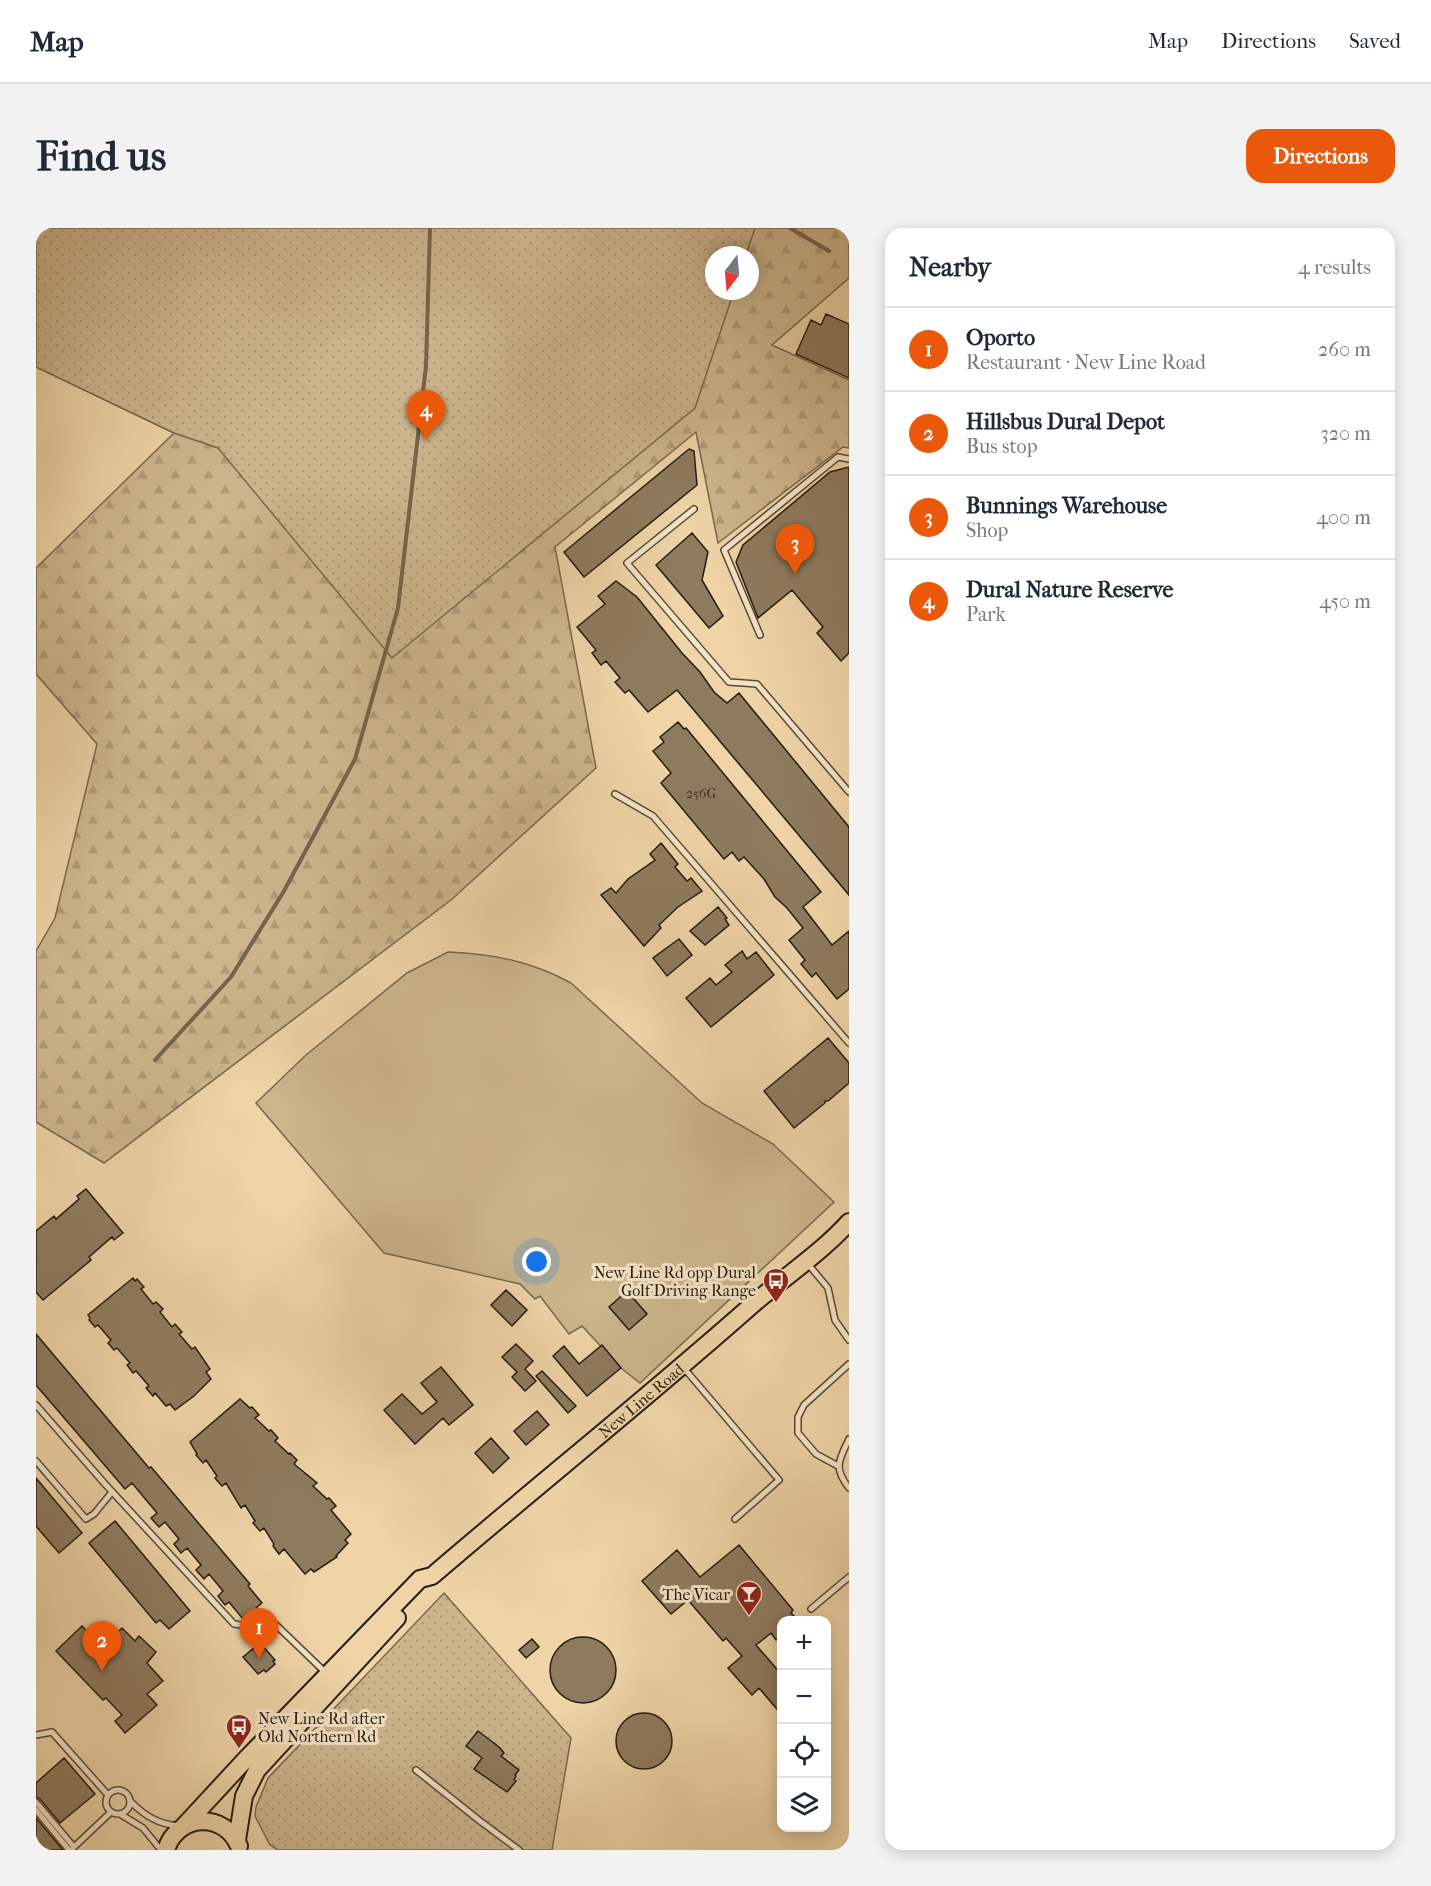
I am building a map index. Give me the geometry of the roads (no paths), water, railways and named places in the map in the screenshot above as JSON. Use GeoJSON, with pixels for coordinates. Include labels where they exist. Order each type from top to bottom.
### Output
{"type":"FeatureCollection","features":[{"type":"Feature","properties":{"kind":"main road","name":"New Line Road"},"geometry":{"type":"LineString","coordinates":[[166,1850],[172,1836],[420,1579],[432,1576],[769,1290],[806,1263],[849,1222]]}},
{"type":"Feature","properties":{"kind":"main road","name":"New Line Road"},"geometry":{"type":"LineString","coordinates":[[240,1846],[244,1796],[257,1770],[428,1586],[432,1576]]}},
{"type":"Feature","properties":{"kind":"main road"},"geometry":{"type":"LineString","coordinates":[[183,1827],[197,1822],[210,1822],[222,1827],[240,1846]]}},
{"type":"Feature","properties":{"kind":"lane"},"geometry":{"type":"LineString","coordinates":[[760,635],[724,550],[838,457],[849,459]]}},
{"type":"Feature","properties":{"kind":"lane"},"geometry":{"type":"LineString","coordinates":[[694,509],[627,562],[729,682],[757,684],[849,792]]}},
{"type":"Feature","properties":{"kind":"lane"},"geometry":{"type":"LineString","coordinates":[[615,794],[653,816],[849,1043]]}},
{"type":"Feature","properties":{"kind":"lane"},"geometry":{"type":"LineString","coordinates":[[806,1263],[828,1288],[835,1320],[849,1340]]}},
{"type":"Feature","properties":{"kind":"lane"},"geometry":{"type":"LineString","coordinates":[[838,1466],[816,1454],[798,1433],[798,1417],[804,1405],[849,1364]]}},
{"type":"Feature","properties":{"kind":"lane"},"geometry":{"type":"LineString","coordinates":[[682,1366],[779,1480],[735,1519]]}},
{"type":"Feature","properties":{"kind":"lane"},"geometry":{"type":"LineString","coordinates":[[36,1405],[112,1492],[234,1624],[248,1626],[274,1623],[327,1674]]}},
{"type":"Feature","properties":{"kind":"lane"},"geometry":{"type":"LineString","coordinates":[[849,1439],[838,1466],[840,1477],[849,1488]]}},
{"type":"Feature","properties":{"kind":"lane"},"geometry":{"type":"LineString","coordinates":[[36,1461],[86,1519],[94,1514],[112,1492]]}},
{"type":"Feature","properties":{"kind":"lane"},"geometry":{"type":"LineString","coordinates":[[811,1609],[849,1577]]}},
{"type":"Feature","properties":{"kind":"lane"},"geometry":{"type":"LineString","coordinates":[[36,1735],[52,1732],[108,1795]]}},
{"type":"Feature","properties":{"kind":"lane"},"geometry":{"type":"LineString","coordinates":[[416,1770],[519,1850]]}},
{"type":"Feature","properties":{"kind":"lane"},"geometry":{"type":"LineString","coordinates":[[161,1850],[144,1828],[111,1812],[106,1802],[108,1795],[114,1790],[122,1790],[145,1815],[162,1824],[183,1827]]}},
{"type":"Feature","properties":{"kind":"lane"},"geometry":{"type":"LineString","coordinates":[[36,1802],[72,1849]]}},
{"type":"Feature","properties":{"kind":"lane"},"geometry":{"type":"LineString","coordinates":[[119,1814],[129,1809],[131,1802]]}},
{"type":"Feature","properties":{"kind":"lane"},"geometry":{"type":"LineString","coordinates":[[36,1810],[72,1849]]}},
{"type":"Feature","properties":{"kind":"lane"},"geometry":{"type":"LineString","coordinates":[[72,1849],[111,1812]]}},
{"type":"Feature","properties":{"kind":"waterway"},"geometry":{"type":"LineString","coordinates":[[155,1060],[231,977],[284,891],[355,759],[398,608],[426,366],[430,228]]}},
{"type":"Feature","properties":{"kind":"waterway"},"geometry":{"type":"LineString","coordinates":[[790,228],[829,251]]}},
{"type":"Feature","properties":{"kind":"place","name":"Dural Nature Reserve"},"geometry":{"type":"Point","coordinates":[426,440]}},
{"type":"Feature","properties":{"kind":"place","name":"Bunnings Warehouse"},"geometry":{"type":"Point","coordinates":[795,574]}},
{"type":"Feature","properties":{"kind":"place","name":"New Line Rd opp Dural Golf Driving Range"},"geometry":{"type":"Point","coordinates":[776,1304]}},
{"type":"Feature","properties":{"kind":"place","name":"The Vicar"},"geometry":{"type":"Point","coordinates":[749,1617]}},
{"type":"Feature","properties":{"kind":"place","name":"Oporto"},"geometry":{"type":"Point","coordinates":[259,1658]}},
{"type":"Feature","properties":{"kind":"place","name":"Hillsbus Dural Depot"},"geometry":{"type":"Point","coordinates":[102,1671]}},
{"type":"Feature","properties":{"kind":"place","name":"New Line Rd after Old Northern Rd"},"geometry":{"type":"Point","coordinates":[239,1750]}}]}
